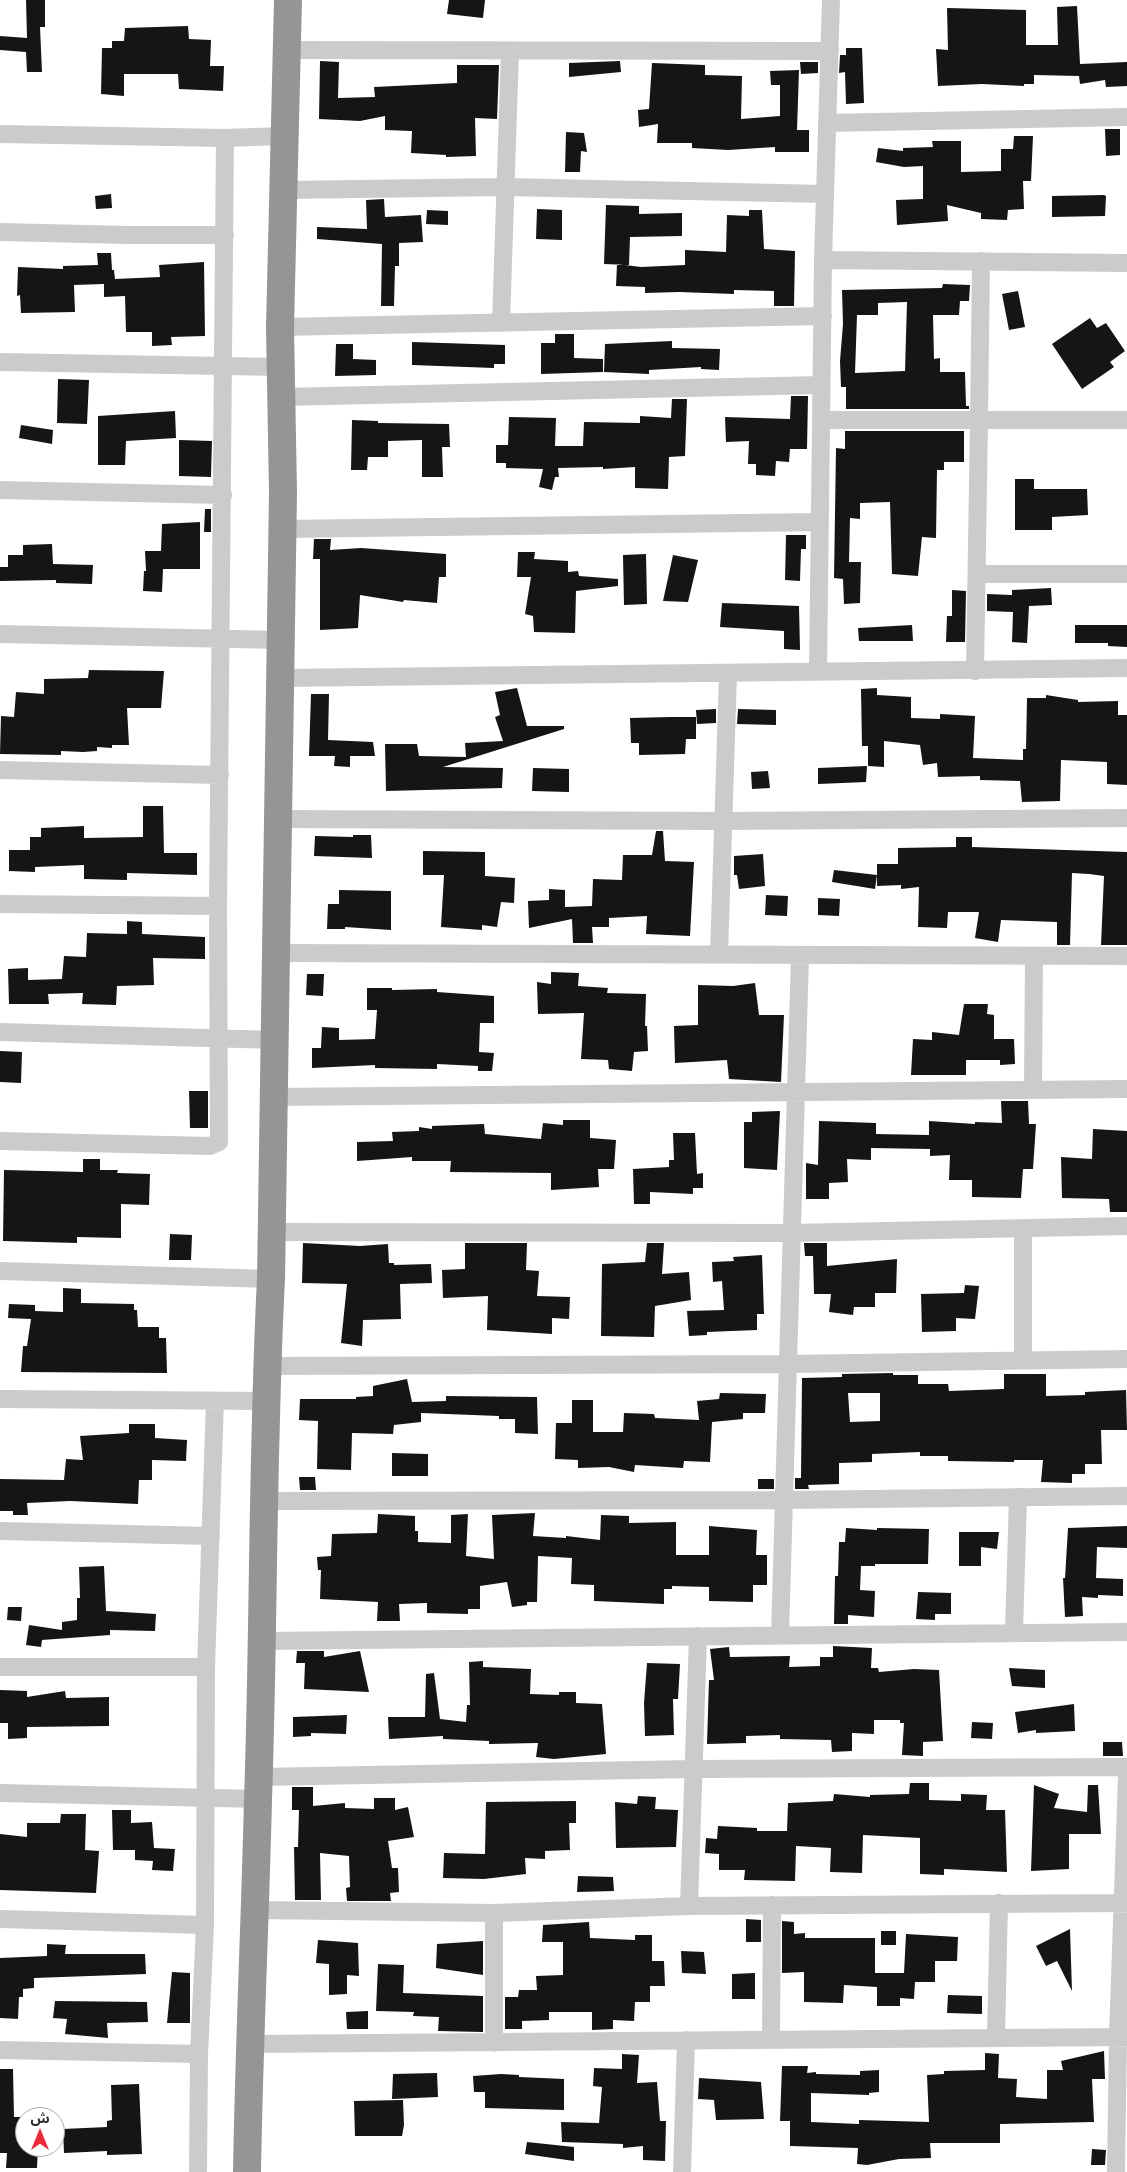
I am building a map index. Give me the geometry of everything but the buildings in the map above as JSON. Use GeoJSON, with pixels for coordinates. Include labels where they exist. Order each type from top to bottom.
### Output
{"type":"FeatureCollection","features":[{"type":"Feature","properties":{"kind":"highway"},"geometry":{"type":"LineString","coordinates":[[247,2172],[249,2044],[259,1788],[265,1401],[272,1232],[282,529],[280,327],[288,0]]}},
{"type":"Feature","properties":{"kind":"street"},"geometry":{"type":"LineString","coordinates":[[818,672],[823,260],[831,0]]}},
{"type":"Feature","properties":{"kind":"street"},"geometry":{"type":"LineString","coordinates":[[288,50],[830,51]]}},
{"type":"Feature","properties":{"kind":"street"},"geometry":{"type":"LineString","coordinates":[[501,323],[510,51]]}},
{"type":"Feature","properties":{"kind":"street"},"geometry":{"type":"LineString","coordinates":[[827,123],[1127,117]]}},
{"type":"Feature","properties":{"kind":"street"},"geometry":{"type":"LineString","coordinates":[[0,134],[225,138],[284,136]]}},
{"type":"Feature","properties":{"kind":"street"},"geometry":{"type":"LineString","coordinates":[[0,1141],[216,1145],[219,1142],[218,906],[222,639],[225,138]]}},
{"type":"Feature","properties":{"kind":"street"},"geometry":{"type":"LineString","coordinates":[[284,190],[505,187],[825,194]]}},
{"type":"Feature","properties":{"kind":"street"},"geometry":{"type":"LineString","coordinates":[[0,232],[224,235]]}},
{"type":"Feature","properties":{"kind":"street"},"geometry":{"type":"LineString","coordinates":[[823,260],[1127,263]]}},
{"type":"Feature","properties":{"kind":"street"},"geometry":{"type":"LineString","coordinates":[[975,671],[978,574],[981,262]]}},
{"type":"Feature","properties":{"kind":"street"},"geometry":{"type":"LineString","coordinates":[[280,327],[823,316]]}},
{"type":"Feature","properties":{"kind":"street"},"geometry":{"type":"LineString","coordinates":[[0,362],[281,367]]}},
{"type":"Feature","properties":{"kind":"street"},"geometry":{"type":"LineString","coordinates":[[281,397],[821,385]]}},
{"type":"Feature","properties":{"kind":"street"},"geometry":{"type":"LineString","coordinates":[[821,420],[1127,420]]}},
{"type":"Feature","properties":{"kind":"street"},"geometry":{"type":"LineString","coordinates":[[0,490],[223,495]]}},
{"type":"Feature","properties":{"kind":"street"},"geometry":{"type":"LineString","coordinates":[[282,529],[820,522]]}},
{"type":"Feature","properties":{"kind":"street"},"geometry":{"type":"LineString","coordinates":[[978,574],[1127,574]]}},
{"type":"Feature","properties":{"kind":"street"},"geometry":{"type":"LineString","coordinates":[[0,634],[281,640]]}},
{"type":"Feature","properties":{"kind":"street"},"geometry":{"type":"LineString","coordinates":[[280,678],[1127,668]]}},
{"type":"Feature","properties":{"kind":"street"},"geometry":{"type":"LineString","coordinates":[[719,955],[728,674]]}},
{"type":"Feature","properties":{"kind":"street"},"geometry":{"type":"LineString","coordinates":[[0,770],[220,775]]}},
{"type":"Feature","properties":{"kind":"street"},"geometry":{"type":"LineString","coordinates":[[278,819],[724,821],[1127,818]]}},
{"type":"Feature","properties":{"kind":"street"},"geometry":{"type":"LineString","coordinates":[[0,904],[218,906]]}},
{"type":"Feature","properties":{"kind":"street"},"geometry":{"type":"LineString","coordinates":[[276,953],[1127,956]]}},
{"type":"Feature","properties":{"kind":"street"},"geometry":{"type":"LineString","coordinates":[[780,1634],[800,956]]}},
{"type":"Feature","properties":{"kind":"street"},"geometry":{"type":"LineString","coordinates":[[1033,1089],[1034,956]]}},
{"type":"Feature","properties":{"kind":"street"},"geometry":{"type":"LineString","coordinates":[[0,1032],[275,1040]]}},
{"type":"Feature","properties":{"kind":"street"},"geometry":{"type":"LineString","coordinates":[[274,1097],[1127,1089]]}},
{"type":"Feature","properties":{"kind":"street"},"geometry":{"type":"LineString","coordinates":[[272,1232],[791,1233],[1127,1226]]}},
{"type":"Feature","properties":{"kind":"street"},"geometry":{"type":"LineString","coordinates":[[1023,1228],[1023,1360]]}},
{"type":"Feature","properties":{"kind":"street"},"geometry":{"type":"LineString","coordinates":[[0,1271],[271,1280]]}},
{"type":"Feature","properties":{"kind":"street"},"geometry":{"type":"LineString","coordinates":[[266,1366],[787,1364],[1127,1359]]}},
{"type":"Feature","properties":{"kind":"street"},"geometry":{"type":"LineString","coordinates":[[0,1399],[265,1401]]}},
{"type":"Feature","properties":{"kind":"street"},"geometry":{"type":"LineString","coordinates":[[198,2172],[199,2054],[205,1925],[206,1667],[215,1401]]}},
{"type":"Feature","properties":{"kind":"street"},"geometry":{"type":"LineString","coordinates":[[264,1501],[784,1500],[1127,1496]]}},
{"type":"Feature","properties":{"kind":"street"},"geometry":{"type":"LineString","coordinates":[[1014,1632],[1018,1497]]}},
{"type":"Feature","properties":{"kind":"street"},"geometry":{"type":"LineString","coordinates":[[0,1531],[211,1536]]}},
{"type":"Feature","properties":{"kind":"street"},"geometry":{"type":"LineString","coordinates":[[262,1641],[780,1634],[1127,1632]]}},
{"type":"Feature","properties":{"kind":"street"},"geometry":{"type":"LineString","coordinates":[[690,1906],[698,1636]]}},
{"type":"Feature","properties":{"kind":"street"},"geometry":{"type":"LineString","coordinates":[[0,1667],[206,1667]]}},
{"type":"Feature","properties":{"kind":"street"},"geometry":{"type":"LineString","coordinates":[[0,1793],[206,1798],[259,1788],[693,1768],[1127,1767]]}},
{"type":"Feature","properties":{"kind":"street"},"geometry":{"type":"LineString","coordinates":[[1116,2172],[1122,2037],[1127,1776]]}},
{"type":"Feature","properties":{"kind":"street"},"geometry":{"type":"LineString","coordinates":[[996,2038],[999,1903]]}},
{"type":"Feature","properties":{"kind":"street"},"geometry":{"type":"LineString","coordinates":[[254,1910],[494,1913],[690,1906],[1124,1903]]}},
{"type":"Feature","properties":{"kind":"street"},"geometry":{"type":"LineString","coordinates":[[771,2039],[772,1905]]}},
{"type":"Feature","properties":{"kind":"street"},"geometry":{"type":"LineString","coordinates":[[494,1913],[494,2044]]}},
{"type":"Feature","properties":{"kind":"street"},"geometry":{"type":"LineString","coordinates":[[0,1919],[205,1925]]}},
{"type":"Feature","properties":{"kind":"street"},"geometry":{"type":"LineString","coordinates":[[249,2044],[494,2044],[771,2039],[1122,2037]]}},
{"type":"Feature","properties":{"kind":"street"},"geometry":{"type":"LineString","coordinates":[[682,2172],[686,2040]]}},
{"type":"Feature","properties":{"kind":"street"},"geometry":{"type":"LineString","coordinates":[[0,2050],[199,2054]]}}]}
